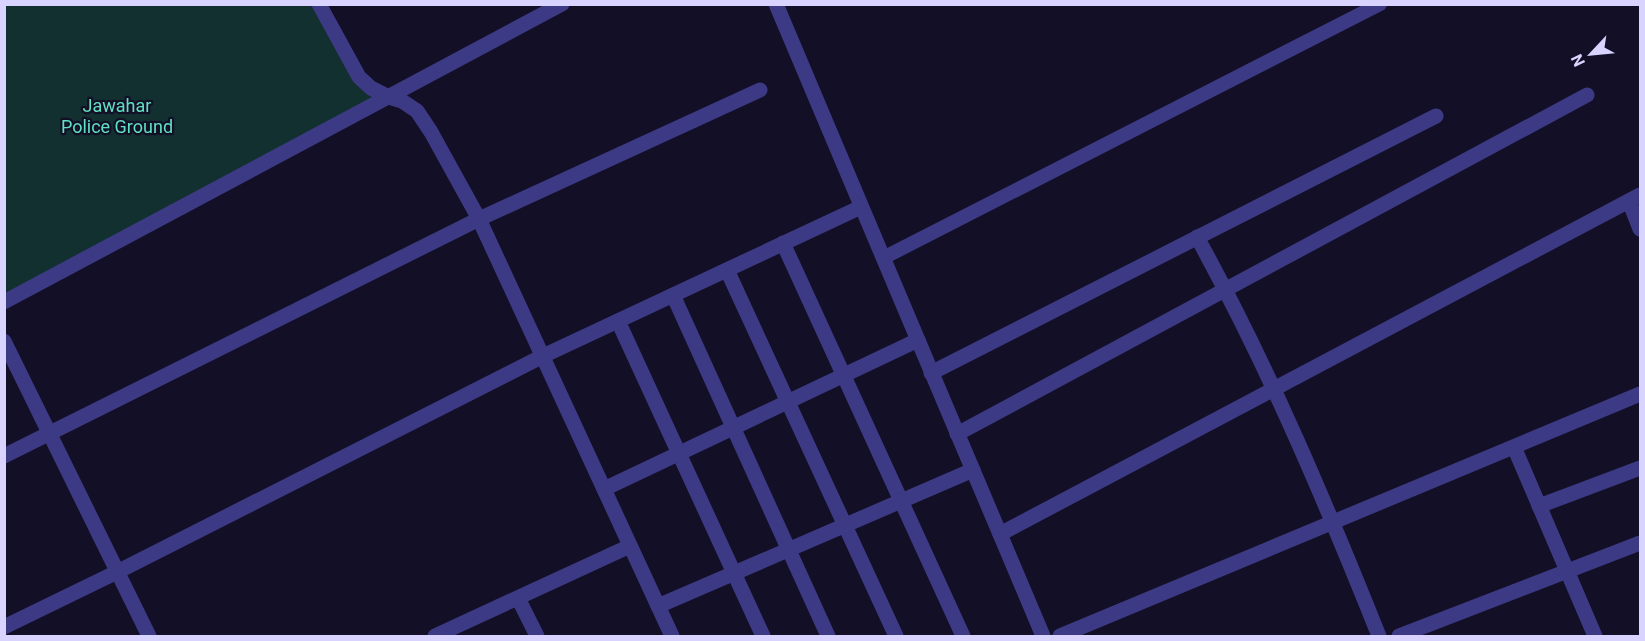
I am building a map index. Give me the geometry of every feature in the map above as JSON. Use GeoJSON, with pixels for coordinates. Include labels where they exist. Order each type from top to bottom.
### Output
{"type":"FeatureCollection","features":[{"type":"Feature","properties":{"kind":"street"},"geometry":{"type":"LineString","coordinates":[[319,4],[360,77],[371,88],[402,101],[417,111],[431,132],[479,219],[672,636]]}},
{"type":"Feature","properties":{"kind":"street"},"geometry":{"type":"LineString","coordinates":[[4,302],[562,4]]}},
{"type":"Feature","properties":{"kind":"street"},"geometry":{"type":"LineString","coordinates":[[776,4],[1043,636]]}},
{"type":"Feature","properties":{"kind":"street"},"geometry":{"type":"LineString","coordinates":[[4,456],[479,219],[760,90]]}},
{"type":"Feature","properties":{"kind":"street"},"geometry":{"type":"LineString","coordinates":[[957,434],[1587,95]]}},
{"type":"Feature","properties":{"kind":"street"},"geometry":{"type":"LineString","coordinates":[[931,373],[1436,116]]}},
{"type":"Feature","properties":{"kind":"street"},"geometry":{"type":"LineString","coordinates":[[1000,534],[1635,198],[1641,229]]}},
{"type":"Feature","properties":{"kind":"street"},"geometry":{"type":"LineString","coordinates":[[4,627],[543,356],[861,207]]}},
{"type":"Feature","properties":{"kind":"street"},"geometry":{"type":"LineString","coordinates":[[1197,237],[1226,289],[1274,390],[1333,522],[1379,636]]}},
{"type":"Feature","properties":{"kind":"street"},"geometry":{"type":"LineString","coordinates":[[783,243],[963,636]]}},
{"type":"Feature","properties":{"kind":"street"},"geometry":{"type":"LineString","coordinates":[[727,270],[896,636]]}},
{"type":"Feature","properties":{"kind":"street"},"geometry":{"type":"LineString","coordinates":[[673,295],[828,636]]}},
{"type":"Feature","properties":{"kind":"street"},"geometry":{"type":"LineString","coordinates":[[618,321],[763,636]]}},
{"type":"Feature","properties":{"kind":"street"},"geometry":{"type":"LineString","coordinates":[[604,489],[918,340]]}},
{"type":"Feature","properties":{"kind":"street"},"geometry":{"type":"LineString","coordinates":[[4,341],[148,636]]}},
{"type":"Feature","properties":{"kind":"street"},"geometry":{"type":"LineString","coordinates":[[1060,636],[1641,394]]}},
{"type":"Feature","properties":{"kind":"street"},"geometry":{"type":"LineString","coordinates":[[1514,447],[1595,636]]}},
{"type":"Feature","properties":{"kind":"street"},"geometry":{"type":"LineString","coordinates":[[1539,506],[1641,468]]}},
{"type":"Feature","properties":{"kind":"street"},"geometry":{"type":"LineString","coordinates":[[658,606],[973,470]]}},
{"type":"Feature","properties":{"kind":"street"},"geometry":{"type":"LineString","coordinates":[[1399,636],[1641,543]]}},
{"type":"Feature","properties":{"kind":"street"},"geometry":{"type":"LineString","coordinates":[[435,636],[630,546]]}},
{"type":"Feature","properties":{"kind":"street"},"geometry":{"type":"LineString","coordinates":[[518,598],[537,636]]}},
{"type":"Feature","properties":{"kind":"lane"},"geometry":{"type":"LineString","coordinates":[[883,258],[1380,4]]}},
{"type":"Feature","properties":{"kind":"green space","name":"Jawahar Police Ground"},"geometry":{"type":"Polygon","coordinates":[[[5,5],[319,5],[359,77],[389,97],[5,302],[5,5]]]}}]}
